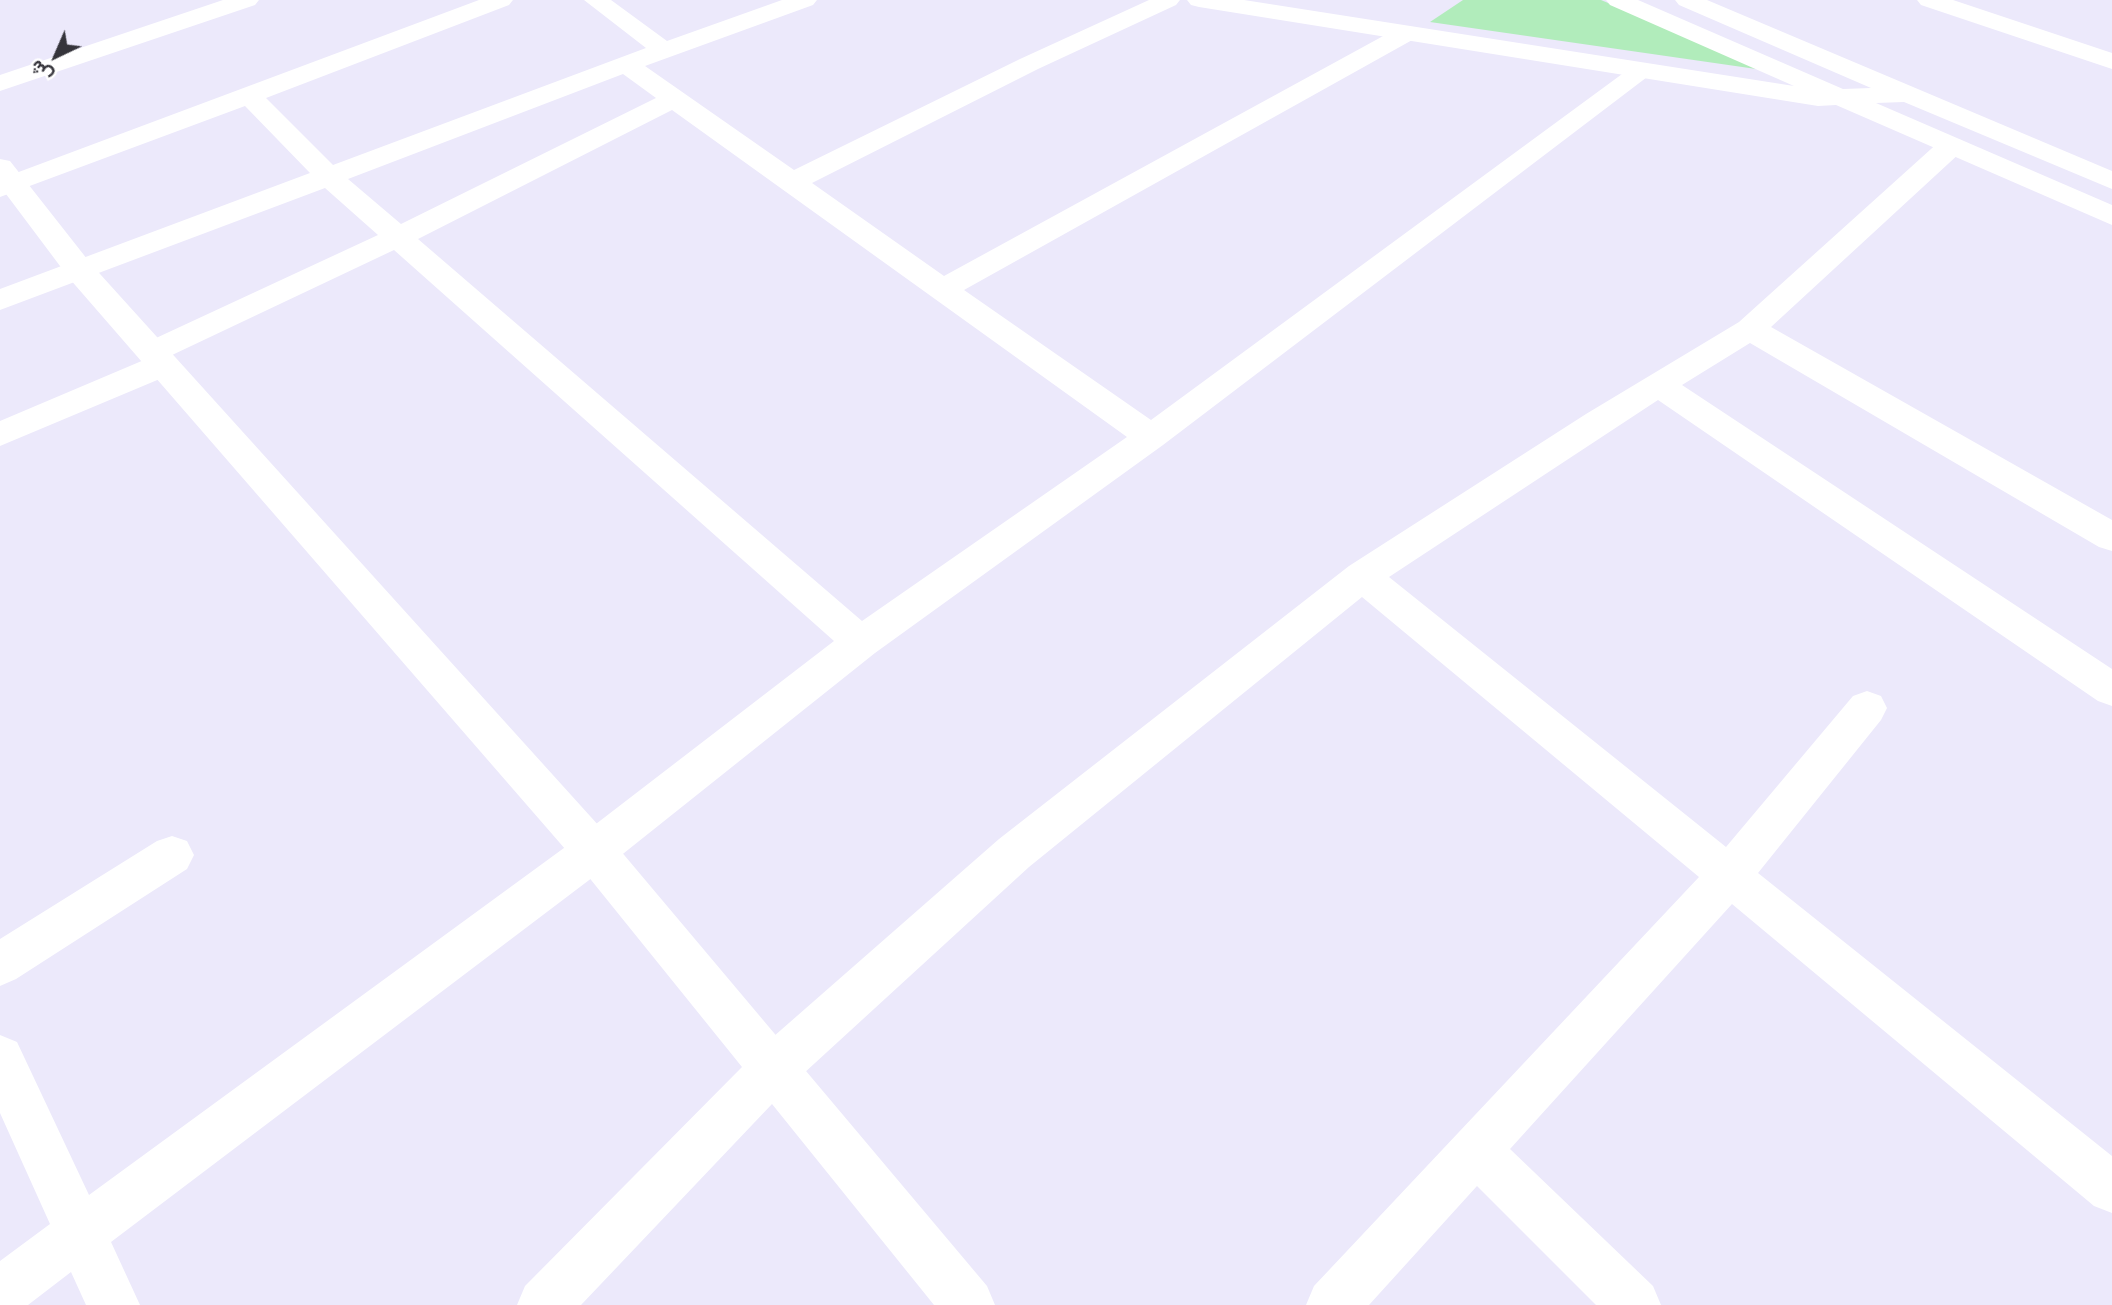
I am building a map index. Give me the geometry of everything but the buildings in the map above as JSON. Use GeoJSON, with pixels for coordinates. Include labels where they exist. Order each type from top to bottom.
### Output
{"type":"FeatureCollection","features":[{"type":"Feature","properties":{"kind":"street"},"geometry":{"type":"LineString","coordinates":[[0,83],[247,0]]}},
{"type":"Feature","properties":{"kind":"street"},"geometry":{"type":"LineString","coordinates":[[501,0],[249,95],[5,180],[157,359],[594,850],[968,1305]]}},
{"type":"Feature","properties":{"kind":"street"},"geometry":{"type":"LineString","coordinates":[[596,0],[664,50]]}},
{"type":"Feature","properties":{"kind":"street"},"geometry":{"type":"LineString","coordinates":[[0,300],[625,64],[805,0]]}},
{"type":"Feature","properties":{"kind":"street"},"geometry":{"type":"LineString","coordinates":[[792,182],[1029,64],[1168,0]]}},
{"type":"Feature","properties":{"kind":"street"},"geometry":{"type":"LineString","coordinates":[[1199,0],[1818,98],[1908,94]]}},
{"type":"Feature","properties":{"kind":"street"},"geometry":{"type":"LineString","coordinates":[[1618,0],[2112,216]]}},
{"type":"Feature","properties":{"kind":"street"},"geometry":{"type":"LineString","coordinates":[[1687,0],[2112,181]]}},
{"type":"Feature","properties":{"kind":"street"},"geometry":{"type":"LineString","coordinates":[[1929,0],[2112,61]]}},
{"type":"Feature","properties":{"kind":"street"},"geometry":{"type":"LineString","coordinates":[[943,289],[1405,34]]}},
{"type":"Feature","properties":{"kind":"street"},"geometry":{"type":"LineString","coordinates":[[625,64],[1151,437]]}},
{"type":"Feature","properties":{"kind":"street"},"geometry":{"type":"LineString","coordinates":[[0,1293],[594,850],[862,642],[1151,437],[1642,71]]}},
{"type":"Feature","properties":{"kind":"street"},"geometry":{"type":"LineString","coordinates":[[249,95],[328,176],[400,236],[862,642]]}},
{"type":"Feature","properties":{"kind":"street"},"geometry":{"type":"LineString","coordinates":[[0,434],[157,359],[674,99]]}},
{"type":"Feature","properties":{"kind":"street"},"geometry":{"type":"LineString","coordinates":[[544,1305],[774,1068],[1014,853],[1362,576],[1658,385],[1750,329],[1951,146]]}},
{"type":"Feature","properties":{"kind":"street"},"geometry":{"type":"LineString","coordinates":[[1750,329],[2112,537]]}},
{"type":"Feature","properties":{"kind":"street"},"geometry":{"type":"LineString","coordinates":[[1658,385],[2112,690]]}},
{"type":"Feature","properties":{"kind":"street"},"geometry":{"type":"LineString","coordinates":[[1362,576],[2112,1188]]}},
{"type":"Feature","properties":{"kind":"street"},"geometry":{"type":"LineString","coordinates":[[1333,1305],[1729,876],[1867,708]]}},
{"type":"Feature","properties":{"kind":"street"},"geometry":{"type":"LineString","coordinates":[[0,964],[172,855]]}},
{"type":"Feature","properties":{"kind":"street"},"geometry":{"type":"LineString","coordinates":[[0,1059],[113,1305]]}},
{"type":"Feature","properties":{"kind":"street"},"geometry":{"type":"LineString","coordinates":[[1476,1150],[1634,1305]]}},
{"type":"Feature","properties":{"kind":"green space"},"geometry":{"type":"Polygon","coordinates":[[[1463,0],[1601,0],[1770,71],[1430,22],[1463,0]]]}}]}
